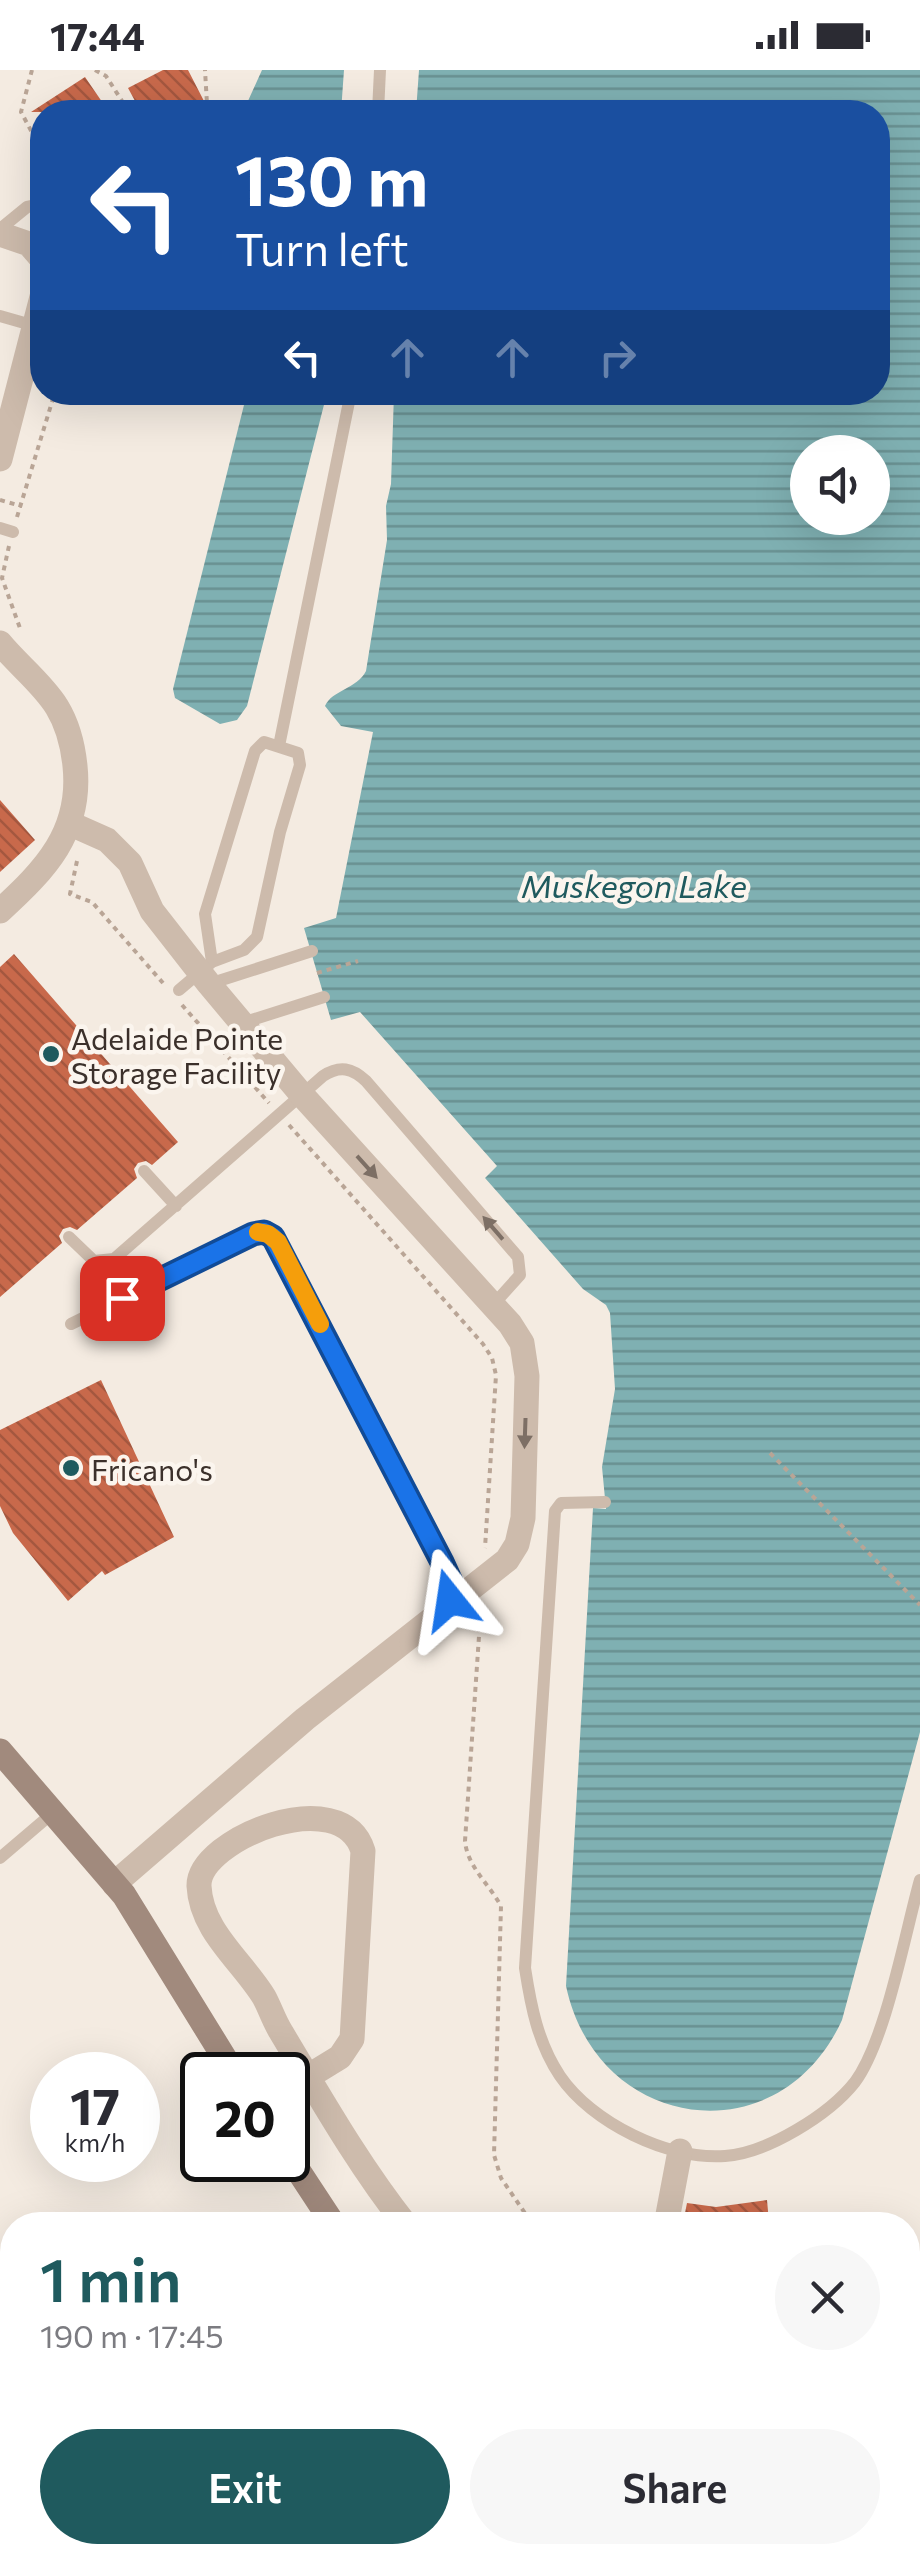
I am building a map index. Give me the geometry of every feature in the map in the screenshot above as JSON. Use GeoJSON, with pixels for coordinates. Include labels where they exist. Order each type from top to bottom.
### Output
{"type":"FeatureCollection","features":[{"type":"Feature","properties":{"kind":"street"},"geometry":{"type":"LineString","coordinates":[[0,232],[30,244]]}},
{"type":"Feature","properties":{"kind":"street"},"geometry":{"type":"LineString","coordinates":[[0,458],[30,345]]}},
{"type":"Feature","properties":{"kind":"street"},"geometry":{"type":"LineString","coordinates":[[0,643],[50,697],[66,724],[77,782],[71,824],[52,860],[0,911]]}},
{"type":"Feature","properties":{"kind":"street"},"geometry":{"type":"LineString","coordinates":[[71,824],[106,840],[130,863],[152,911],[207,973],[242,1023],[302,1094],[518,1334],[525,1356],[523,1518],[507,1560],[305,1720],[114,1884]]}},
{"type":"Feature","properties":{"kind":"street"},"geometry":{"type":"LineString","coordinates":[[0,1751],[114,1884],[220,2052]]}},
{"type":"Feature","properties":{"kind":"street"},"geometry":{"type":"LineString","coordinates":[[288,1819],[342,1825],[359,1840],[363,1851],[352,2039],[340,2058],[309,2076],[278,2028],[264,1997],[206,1919],[199,1885],[203,1868],[214,1858],[270,1824],[288,1819]]}},
{"type":"Feature","properties":{"kind":"street"},"geometry":{"type":"LineString","coordinates":[[310,2078],[396,2212]]}},
{"type":"Feature","properties":{"kind":"street"},"geometry":{"type":"LineString","coordinates":[[668,2212],[680,2152]]}},
{"type":"Feature","properties":{"kind":"street"},"geometry":{"type":"LineString","coordinates":[[306,2182],[325,2212]]}},
{"type":"Feature","properties":{"kind":"lane"},"geometry":{"type":"LineString","coordinates":[[379,100],[380,70]]}},
{"type":"Feature","properties":{"kind":"lane"},"geometry":{"type":"LineString","coordinates":[[0,232],[30,206]]}},
{"type":"Feature","properties":{"kind":"lane"},"geometry":{"type":"LineString","coordinates":[[0,316],[30,325]]}},
{"type":"Feature","properties":{"kind":"lane"},"geometry":{"type":"LineString","coordinates":[[279,746],[348,405]]}},
{"type":"Feature","properties":{"kind":"lane"},"geometry":{"type":"LineString","coordinates":[[179,990],[207,973],[244,950],[257,937],[280,832],[300,765],[298,753],[279,746],[264,742],[259,745],[239,803],[205,914],[207,973]]}},
{"type":"Feature","properties":{"kind":"lane"},"geometry":{"type":"LineString","coordinates":[[207,973],[312,951]]}},
{"type":"Feature","properties":{"kind":"lane"},"geometry":{"type":"LineString","coordinates":[[242,1023],[324,997]]}},
{"type":"Feature","properties":{"kind":"lane"},"geometry":{"type":"LineString","coordinates":[[68,1237],[88,1258],[107,1262],[133,1245],[334,1069],[353,1071],[518,1257],[520,1275],[493,1305]]}},
{"type":"Feature","properties":{"kind":"lane"},"geometry":{"type":"LineString","coordinates":[[144,1171],[176,1206]]}},
{"type":"Feature","properties":{"kind":"lane"},"geometry":{"type":"LineString","coordinates":[[72,1324],[253,1234],[264,1232],[273,1237],[450,1577],[448,1607]]}},
{"type":"Feature","properties":{"kind":"lane"},"geometry":{"type":"LineString","coordinates":[[605,1502],[561,1502],[555,1510],[525,1968],[534,2024],[560,2076],[582,2102],[613,2125],[680,2152],[726,2156],[791,2135],[826,2110],[855,2082],[876,2043],[920,1880]]}},
{"type":"Feature","properties":{"kind":"lane"},"geometry":{"type":"LineString","coordinates":[[0,1858],[55,1811]]}},
{"type":"Feature","properties":{"kind":"path"},"geometry":{"type":"LineString","coordinates":[[30,128],[22,112],[32,70]]}},
{"type":"Feature","properties":{"kind":"path"},"geometry":{"type":"LineString","coordinates":[[96,70],[106,73],[122,100]]}},
{"type":"Feature","properties":{"kind":"path"},"geometry":{"type":"LineString","coordinates":[[205,70],[207,100]]}},
{"type":"Feature","properties":{"kind":"path"},"geometry":{"type":"LineString","coordinates":[[0,500],[21,506]]}},
{"type":"Feature","properties":{"kind":"path"},"geometry":{"type":"LineString","coordinates":[[317,973],[358,960]]}},
{"type":"Feature","properties":{"kind":"path"},"geometry":{"type":"LineString","coordinates":[[770,1453],[920,1605]]}},
{"type":"Feature","properties":{"kind":"water"},"geometry":{"type":"Polygon","coordinates":[[[262,70],[344,70],[342,100],[248,100],[262,70]]]}},
{"type":"Feature","properties":{"kind":"water","name":"Muskegon Lake"},"geometry":{"type":"Polygon","coordinates":[[[419,70],[920,70],[920,1732],[842,2020],[813,2064],[777,2093],[735,2108],[692,2110],[650,2097],[613,2072],[584,2035],[566,1986],[593,1508],[606,1509],[602,1467],[615,1389],[610,1313],[606,1305],[583,1289],[485,1178],[497,1166],[360,1012],[331,1020],[304,928],[336,918],[373,732],[341,726],[325,706],[366,671],[387,540],[386,506],[391,484],[394,405],[890,405],[890,100],[417,100],[419,70]]]}},
{"type":"Feature","properties":{"kind":"water"},"geometry":{"type":"Polygon","coordinates":[[[244,405],[324,405],[247,706],[237,720],[220,724],[175,698],[173,689],[244,405]]]}},
{"type":"Feature","properties":{"kind":"building"},"geometry":{"type":"Polygon","coordinates":[[[163,70],[188,70],[203,100],[134,100],[128,88],[163,70]]]}},
{"type":"Feature","properties":{"kind":"building"},"geometry":{"type":"Polygon","coordinates":[[[85,77],[101,100],[50,100],[85,77]]]}},
{"type":"Feature","properties":{"kind":"building"},"geometry":{"type":"Polygon","coordinates":[[[0,800],[35,840],[0,872],[0,800]]]}},
{"type":"Feature","properties":{"kind":"building","name":"Adelaide Pointe Storage Facility"},"geometry":{"type":"Polygon","coordinates":[[[14,954],[178,1142],[152,1165],[146,1161],[138,1163],[134,1169],[137,1178],[77,1230],[63,1229],[59,1236],[62,1243],[0,1297],[0,967],[14,954]]]}},
{"type":"Feature","properties":{"kind":"building","name":"Fricano's"},"geometry":{"type":"Polygon","coordinates":[[[101,1380],[174,1537],[105,1575],[102,1571],[68,1601],[13,1533],[0,1506],[0,1430],[101,1380]]]}},
{"type":"Feature","properties":{"kind":"building"},"geometry":{"type":"Polygon","coordinates":[[[767,2200],[768,2212],[685,2212],[687,2203],[716,2207],[767,2200]]]}},
{"type":"Feature","properties":{"kind":"slow traffic"},"geometry":{"type":"LineString","coordinates":[[258,1232],[278,1242],[320,1324]]}},
{"type":"Feature","properties":{"kind":"place","name":"Adelaide Pointe Storage Facility"},"geometry":{"type":"Point","coordinates":[51,1054]}},
{"type":"Feature","properties":{"kind":"place","name":"Fricano's"},"geometry":{"type":"Point","coordinates":[71,1468]}},
{"type":"Feature","properties":{"kind":"route"},"geometry":{"type":"LineString","coordinates":[[122,1298],[253,1234],[264,1232],[273,1237],[442,1562],[452,1584],[450,1600]]}}]}
